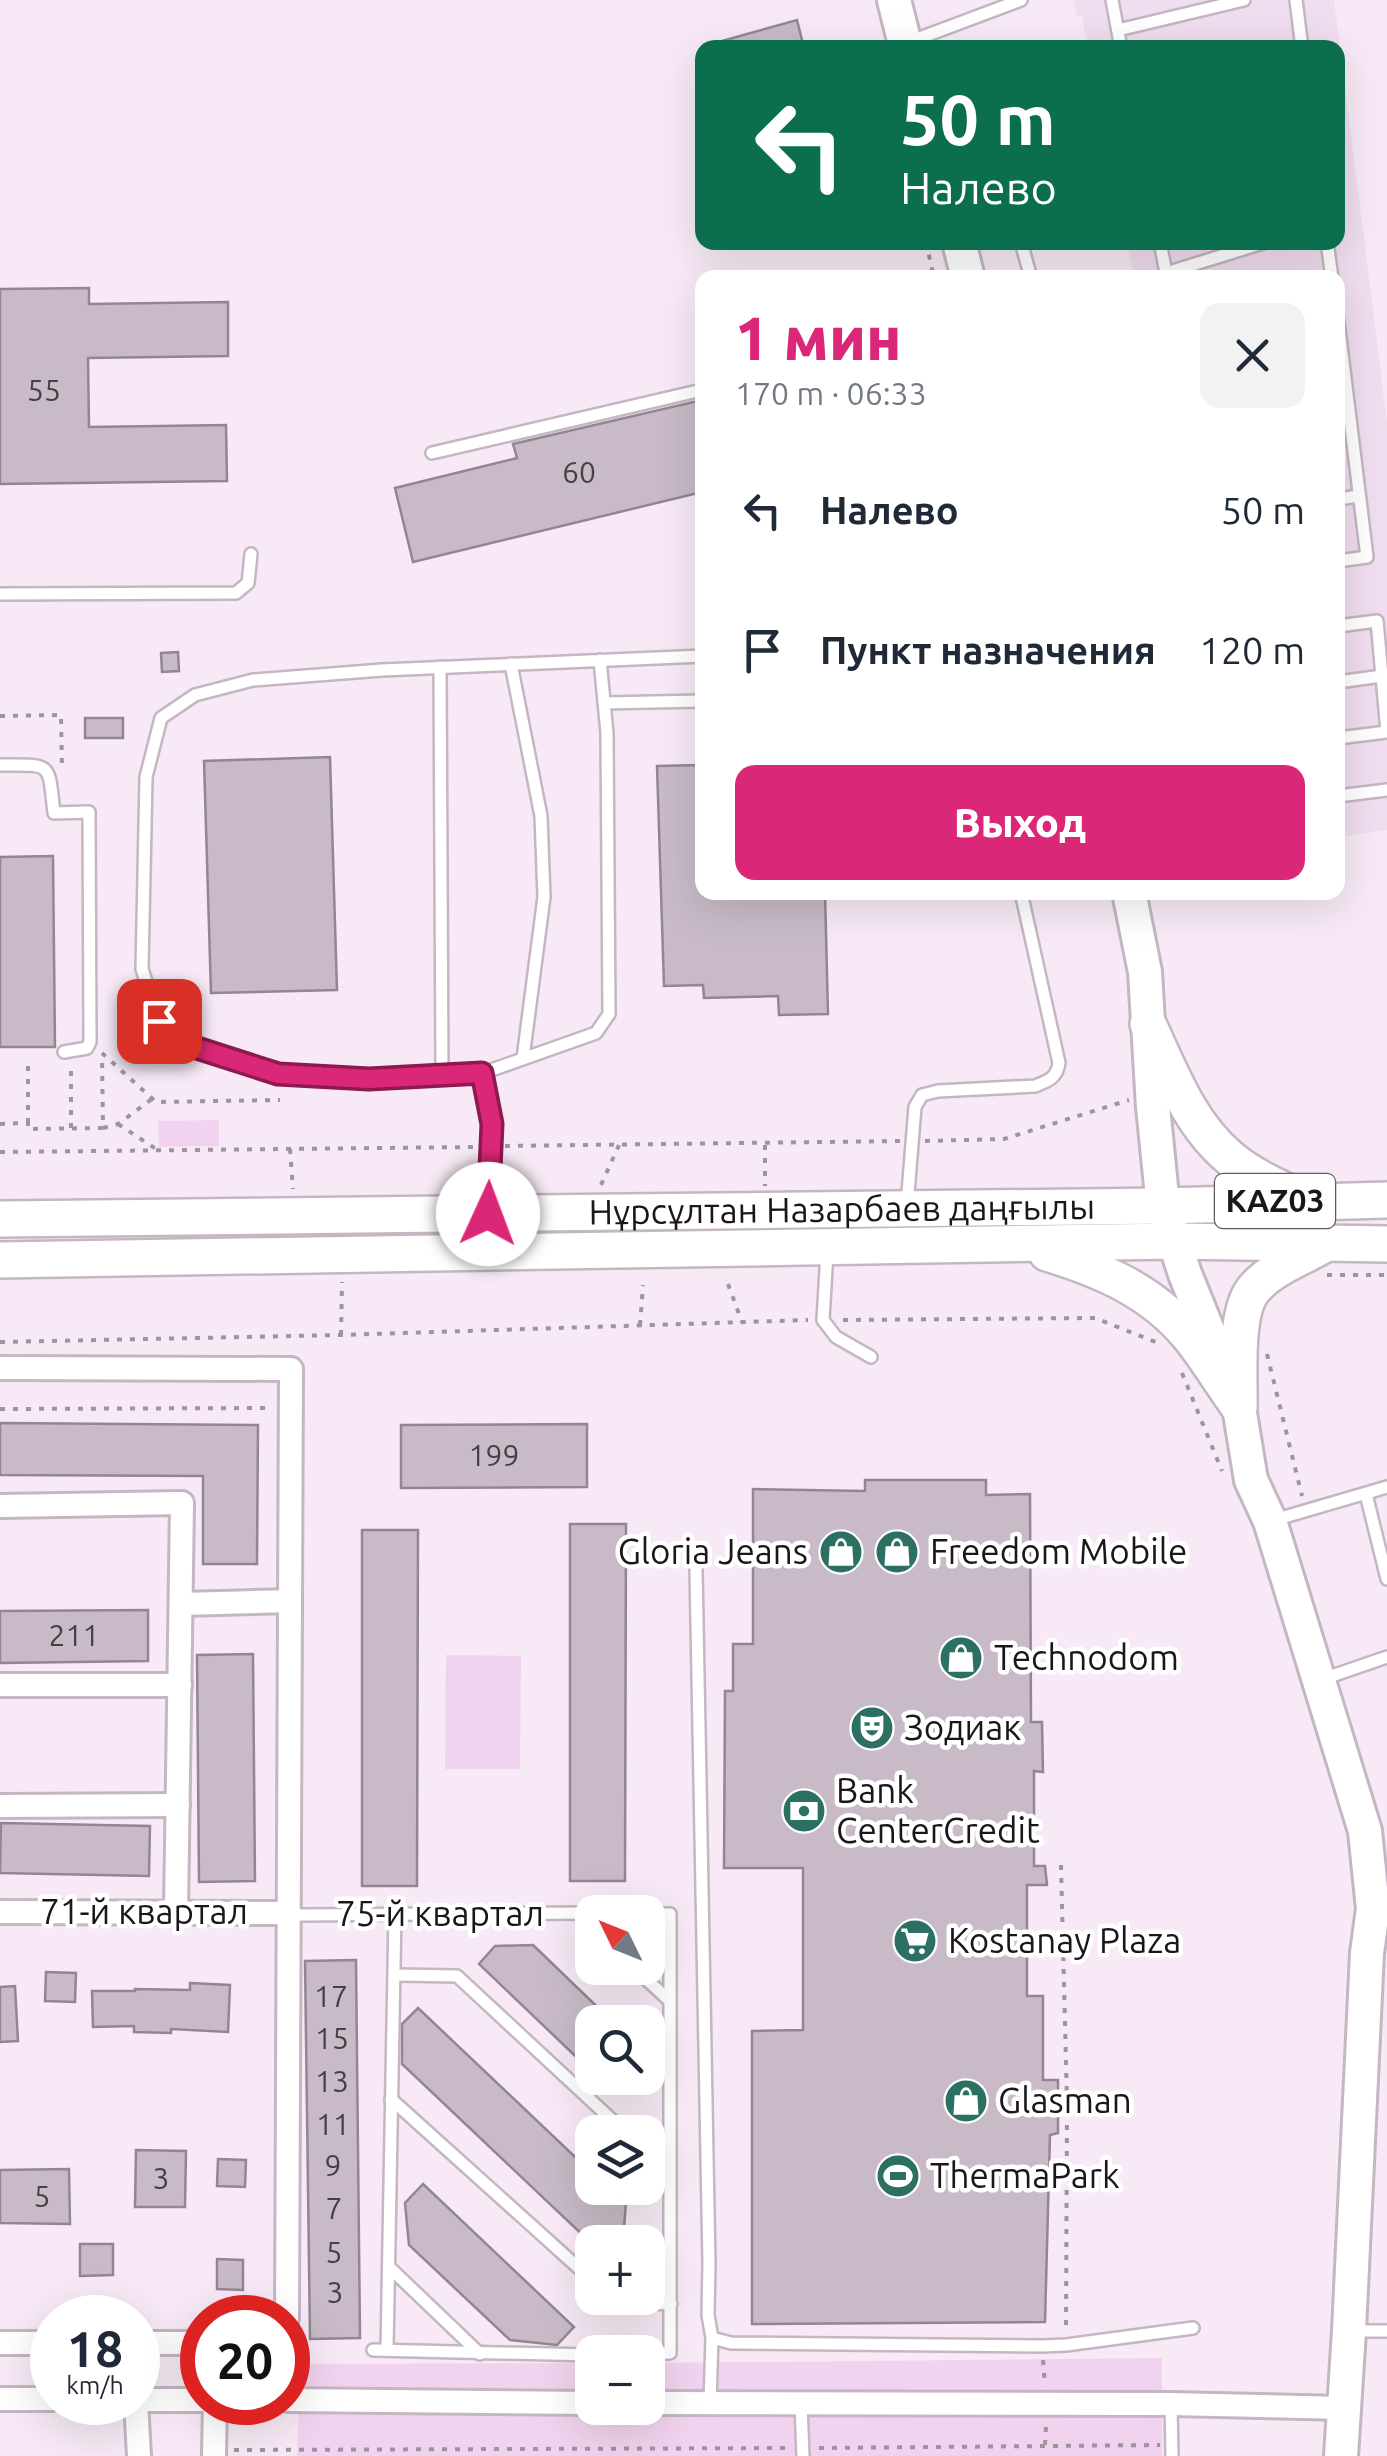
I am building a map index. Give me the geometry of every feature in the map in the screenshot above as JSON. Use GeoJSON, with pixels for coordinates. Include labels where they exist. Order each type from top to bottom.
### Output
{"type":"FeatureCollection","features":[{"type":"Feature","properties":{"kind":"main road"},"geometry":{"type":"LineString","coordinates":[[1148,1024],[1196,1122],[1251,1174],[1304,1200]]}},
{"type":"Feature","properties":{"kind":"main road","name":"Нұрсұлтан Назарбаев даңғылы"},"geometry":{"type":"LineString","coordinates":[[0,1219],[1387,1200]]}},
{"type":"Feature","properties":{"kind":"main road","name":"KАZ03"},"geometry":{"type":"LineString","coordinates":[[1018,1244],[1217,1243],[1322,1260],[1387,1244]]}},
{"type":"Feature","properties":{"kind":"main road"},"geometry":{"type":"LineString","coordinates":[[1018,1244],[1090,1266],[1138,1290],[1188,1335],[1239,1407]]}},
{"type":"Feature","properties":{"kind":"main road","name":"Нұрсұлтан Назарбаев даңғылы"},"geometry":{"type":"LineString","coordinates":[[0,1260],[1018,1244]]}},
{"type":"Feature","properties":{"kind":"main road"},"geometry":{"type":"LineString","coordinates":[[1239,1407],[1241,1325],[1254,1290],[1283,1266],[1322,1260]]}},
{"type":"Feature","properties":{"kind":"street"},"geometry":{"type":"LineString","coordinates":[[894,0],[905,40]]}},
{"type":"Feature","properties":{"kind":"street"},"geometry":{"type":"LineString","coordinates":[[1130,900],[1145,972],[1163,1206],[1239,1407],[1251,1480],[1270,1521],[1365,1831],[1374,1909],[1341,2456]]}},
{"type":"Feature","properties":{"kind":"street"},"geometry":{"type":"LineString","coordinates":[[0,1368],[291,1369],[288,2295]]}},
{"type":"Feature","properties":{"kind":"street"},"geometry":{"type":"LineString","coordinates":[[0,1506],[182,1503],[176,1912]]}},
{"type":"Feature","properties":{"kind":"street"},"geometry":{"type":"LineString","coordinates":[[181,1604],[290,1601]]}},
{"type":"Feature","properties":{"kind":"street"},"geometry":{"type":"LineString","coordinates":[[0,1686],[180,1685]]}},
{"type":"Feature","properties":{"kind":"street"},"geometry":{"type":"LineString","coordinates":[[0,1806],[178,1805]]}},
{"type":"Feature","properties":{"kind":"street","name":"71-й квартал"},"geometry":{"type":"LineString","coordinates":[[0,1912],[289,1913]]}},
{"type":"Feature","properties":{"kind":"street"},"geometry":{"type":"LineString","coordinates":[[0,2343],[30,2343]]}},
{"type":"Feature","properties":{"kind":"street"},"geometry":{"type":"LineString","coordinates":[[0,2399],[30,2399]]}},
{"type":"Feature","properties":{"kind":"street"},"geometry":{"type":"LineString","coordinates":[[310,2400],[575,2402]]}},
{"type":"Feature","properties":{"kind":"street"},"geometry":{"type":"LineString","coordinates":[[665,2403],[1344,2408]]}},
{"type":"Feature","properties":{"kind":"street"},"geometry":{"type":"LineString","coordinates":[[138,2425],[140,2456]]}},
{"type":"Feature","properties":{"kind":"street"},"geometry":{"type":"LineString","coordinates":[[214,2425],[214,2453]]}},
{"type":"Feature","properties":{"kind":"lane"},"geometry":{"type":"LineString","coordinates":[[919,40],[1021,0]]}},
{"type":"Feature","properties":{"kind":"lane"},"geometry":{"type":"LineString","coordinates":[[1112,0],[1120,40]]}},
{"type":"Feature","properties":{"kind":"lane"},"geometry":{"type":"LineString","coordinates":[[1118,30],[1244,0]]}},
{"type":"Feature","properties":{"kind":"lane"},"geometry":{"type":"LineString","coordinates":[[1296,0],[1301,40]]}},
{"type":"Feature","properties":{"kind":"lane"},"geometry":{"type":"LineString","coordinates":[[1181,270],[1242,250]]}},
{"type":"Feature","properties":{"kind":"lane"},"geometry":{"type":"LineString","coordinates":[[432,453],[695,392]]}},
{"type":"Feature","properties":{"kind":"lane"},"geometry":{"type":"LineString","coordinates":[[1345,428],[1360,496],[1367,557],[1345,560]]}},
{"type":"Feature","properties":{"kind":"lane"},"geometry":{"type":"LineString","coordinates":[[1345,498],[1360,496]]}},
{"type":"Feature","properties":{"kind":"lane"},"geometry":{"type":"LineString","coordinates":[[0,594],[236,593],[248,583],[251,554]]}},
{"type":"Feature","properties":{"kind":"lane"},"geometry":{"type":"LineString","coordinates":[[1345,625],[1377,621],[1387,732],[1345,737]]}},
{"type":"Feature","properties":{"kind":"lane"},"geometry":{"type":"LineString","coordinates":[[600,660],[606,733],[610,1014],[596,1033],[482,1073],[369,1079],[278,1074],[172,1040],[159,1021],[142,968],[146,777],[161,718],[195,694],[253,680],[440,667],[600,660],[695,656]]}},
{"type":"Feature","properties":{"kind":"lane"},"geometry":{"type":"LineString","coordinates":[[511,664],[540,816],[544,881],[524,1058]]}},
{"type":"Feature","properties":{"kind":"lane"},"geometry":{"type":"LineString","coordinates":[[440,667],[442,1075]]}},
{"type":"Feature","properties":{"kind":"lane"},"geometry":{"type":"LineString","coordinates":[[1345,681],[1382,676]]}},
{"type":"Feature","properties":{"kind":"lane"},"geometry":{"type":"LineString","coordinates":[[604,702],[695,701]]}},
{"type":"Feature","properties":{"kind":"lane"},"geometry":{"type":"LineString","coordinates":[[0,764],[44,767],[50,773],[54,813],[89,812],[90,1042],[87,1048],[68,1056]]}},
{"type":"Feature","properties":{"kind":"lane"},"geometry":{"type":"LineString","coordinates":[[1345,795],[1387,790]]}},
{"type":"Feature","properties":{"kind":"lane"},"geometry":{"type":"LineString","coordinates":[[906,1209],[915,1106],[922,1095],[1035,1086],[1049,1081],[1058,1072],[1048,1003],[1023,900]]}},
{"type":"Feature","properties":{"kind":"lane"},"geometry":{"type":"LineString","coordinates":[[482,1073],[492,1124],[488,1214]]}},
{"type":"Feature","properties":{"kind":"lane"},"geometry":{"type":"LineString","coordinates":[[828,1247],[823,1320],[836,1337],[871,1356]]}},
{"type":"Feature","properties":{"kind":"lane"},"geometry":{"type":"LineString","coordinates":[[1270,1521],[1387,1487]]}},
{"type":"Feature","properties":{"kind":"lane"},"geometry":{"type":"LineString","coordinates":[[1366,1494],[1387,1579]]}},
{"type":"Feature","properties":{"kind":"lane"},"geometry":{"type":"LineString","coordinates":[[696,1568],[708,2315],[712,2338],[710,2404]]}},
{"type":"Feature","properties":{"kind":"lane"},"geometry":{"type":"LineString","coordinates":[[1320,1680],[1387,1657]]}},
{"type":"Feature","properties":{"kind":"lane","name":"75-й квартал"},"geometry":{"type":"LineString","coordinates":[[289,1913],[575,1914]]}},
{"type":"Feature","properties":{"kind":"lane"},"geometry":{"type":"LineString","coordinates":[[388,2350],[395,1913]]}},
{"type":"Feature","properties":{"kind":"lane"},"geometry":{"type":"LineString","coordinates":[[665,1914],[670,1914],[671,2304],[670,2353],[665,2353]]}},
{"type":"Feature","properties":{"kind":"lane"},"geometry":{"type":"LineString","coordinates":[[396,1974],[457,1976],[607,2115]]}},
{"type":"Feature","properties":{"kind":"lane"},"geometry":{"type":"LineString","coordinates":[[653,1985],[670,2001]]}},
{"type":"Feature","properties":{"kind":"lane"},"geometry":{"type":"LineString","coordinates":[[391,2098],[575,2265]]}},
{"type":"Feature","properties":{"kind":"lane"},"geometry":{"type":"LineString","coordinates":[[665,2170],[668,2173]]}},
{"type":"Feature","properties":{"kind":"lane"},"geometry":{"type":"LineString","coordinates":[[389,2267],[480,2354]]}},
{"type":"Feature","properties":{"kind":"lane"},"geometry":{"type":"LineString","coordinates":[[665,2304],[671,2304]]}},
{"type":"Feature","properties":{"kind":"lane"},"geometry":{"type":"LineString","coordinates":[[712,2338],[731,2343],[1066,2345],[1193,2328]]}},
{"type":"Feature","properties":{"kind":"lane"},"geometry":{"type":"LineString","coordinates":[[1349,2331],[1387,2331]]}},
{"type":"Feature","properties":{"kind":"lane"},"geometry":{"type":"LineString","coordinates":[[373,2350],[575,2356]]}},
{"type":"Feature","properties":{"kind":"lane"},"geometry":{"type":"LineString","coordinates":[[801,2404],[802,2452]]}},
{"type":"Feature","properties":{"kind":"lane"},"geometry":{"type":"LineString","coordinates":[[1172,2404],[1172,2450]]}},
{"type":"Feature","properties":{"kind":"path"},"geometry":{"type":"LineString","coordinates":[[102,1052],[156,1102],[280,1100]]}},
{"type":"Feature","properties":{"kind":"path"},"geometry":{"type":"LineString","coordinates":[[68,1056],[70,1128]]}},
{"type":"Feature","properties":{"kind":"path"},"geometry":{"type":"LineString","coordinates":[[0,1124],[28,1126],[28,1061]]}},
{"type":"Feature","properties":{"kind":"path"},"geometry":{"type":"LineString","coordinates":[[102,1128],[118,1124],[152,1098]]}},
{"type":"Feature","properties":{"kind":"path"},"geometry":{"type":"LineString","coordinates":[[0,1152],[1004,1140],[1130,1100]]}},
{"type":"Feature","properties":{"kind":"path"},"geometry":{"type":"LineString","coordinates":[[118,1124],[158,1150]]}},
{"type":"Feature","properties":{"kind":"path"},"geometry":{"type":"LineString","coordinates":[[765,1143],[765,1210]]}},
{"type":"Feature","properties":{"kind":"path"},"geometry":{"type":"LineString","coordinates":[[589,1212],[620,1145]]}},
{"type":"Feature","properties":{"kind":"path"},"geometry":{"type":"LineString","coordinates":[[290,1149],[293,1198]]}},
{"type":"Feature","properties":{"kind":"path"},"geometry":{"type":"LineString","coordinates":[[1322,1260],[1387,1275]]}},
{"type":"Feature","properties":{"kind":"path"},"geometry":{"type":"LineString","coordinates":[[341,1335],[342,1277]]}},
{"type":"Feature","properties":{"kind":"path"},"geometry":{"type":"LineString","coordinates":[[728,1284],[742,1322]]}},
{"type":"Feature","properties":{"kind":"path"},"geometry":{"type":"LineString","coordinates":[[640,1326],[643,1285]]}},
{"type":"Feature","properties":{"kind":"path"},"geometry":{"type":"LineString","coordinates":[[0,1342],[823,1320],[1095,1318],[1163,1346]]}},
{"type":"Feature","properties":{"kind":"path"},"geometry":{"type":"LineString","coordinates":[[1266,1350],[1306,1511]]}},
{"type":"Feature","properties":{"kind":"path"},"geometry":{"type":"LineString","coordinates":[[1178,1366],[1223,1473]]}},
{"type":"Feature","properties":{"kind":"path"},"geometry":{"type":"LineString","coordinates":[[0,1408],[268,1406]]}},
{"type":"Feature","properties":{"kind":"path"},"geometry":{"type":"LineString","coordinates":[[1061,1865],[1068,2102],[1066,2345]]}},
{"type":"Feature","properties":{"kind":"path"},"geometry":{"type":"LineString","coordinates":[[214,2453],[1172,2450]]}},
{"type":"Feature","properties":{"kind":"shaded area"},"geometry":{"type":"Polygon","coordinates":[[[1073,0],[1334,0],[1339,40],[1087,40],[1082,16],[1077,16],[1073,0]]]}},
{"type":"Feature","properties":{"kind":"shaded area"},"geometry":{"type":"Polygon","coordinates":[[[1345,88],[1387,422],[1387,830],[1345,836],[1345,270],[1133,270],[1128,250],[1345,250],[1345,88]]]}},
{"type":"Feature","properties":{"kind":"shaded area"},"geometry":{"type":"Polygon","coordinates":[[[219,1120],[219,1146],[159,1147],[158,1121],[219,1120]]]}},
{"type":"Feature","properties":{"kind":"shaded area"},"geometry":{"type":"Polygon","coordinates":[[[446,1655],[521,1656],[520,1769],[445,1769],[446,1655]]]}},
{"type":"Feature","properties":{"kind":"shaded area"},"geometry":{"type":"Polygon","coordinates":[[[1162,2358],[1162,2456],[297,2456],[298,2425],[310,2425],[310,2364],[575,2363],[575,2425],[665,2425],[665,2363],[1162,2358]]]}},
{"type":"Feature","properties":{"kind":"building"},"geometry":{"type":"Polygon","coordinates":[[[797,20],[802,40],[726,40],[797,20]]]}},
{"type":"Feature","properties":{"kind":"building"},"geometry":{"type":"Polygon","coordinates":[[[89,288],[89,304],[228,302],[228,356],[88,358],[89,427],[226,425],[227,481],[0,484],[0,289],[89,288]]]}},
{"type":"Feature","properties":{"kind":"building"},"geometry":{"type":"Polygon","coordinates":[[[695,402],[695,494],[413,562],[395,488],[517,458],[513,444],[695,402]]]}},
{"type":"Feature","properties":{"kind":"building"},"geometry":{"type":"Polygon","coordinates":[[[178,652],[179,671],[162,672],[161,653],[178,652]]]}},
{"type":"Feature","properties":{"kind":"building"},"geometry":{"type":"Polygon","coordinates":[[[85,718],[123,718],[123,738],[85,738],[85,718]]]}},
{"type":"Feature","properties":{"kind":"building"},"geometry":{"type":"Polygon","coordinates":[[[330,757],[337,990],[211,993],[204,761],[330,757]]]}},
{"type":"Feature","properties":{"kind":"building"},"geometry":{"type":"Polygon","coordinates":[[[695,765],[695,900],[825,900],[828,1014],[779,1015],[778,996],[704,998],[703,985],[664,986],[657,766],[695,765]]]}},
{"type":"Feature","properties":{"kind":"building"},"geometry":{"type":"Polygon","coordinates":[[[53,856],[55,1047],[0,1047],[0,857],[53,856]]]}},
{"type":"Feature","properties":{"kind":"building"},"geometry":{"type":"Polygon","coordinates":[[[0,1423],[258,1425],[257,1564],[203,1564],[203,1476],[0,1475],[0,1423]]]}},
{"type":"Feature","properties":{"kind":"building"},"geometry":{"type":"Polygon","coordinates":[[[587,1424],[587,1487],[401,1488],[401,1425],[587,1424]]]}},
{"type":"Feature","properties":{"kind":"building","name":"Kostanay Plaza"},"geometry":{"type":"Polygon","coordinates":[[[865,1480],[986,1480],[986,1495],[1030,1494],[1031,1722],[1042,1722],[1043,1772],[1034,1771],[1034,1866],[1045,1866],[1047,1885],[1027,1885],[1027,1996],[1043,1996],[1043,2080],[1058,2080],[1058,2133],[1050,2135],[1045,2322],[752,2324],[752,2031],[803,2030],[803,1868],[724,1868],[725,1691],[733,1691],[733,1644],[753,1644],[753,1489],[865,1491],[865,1480]]]}},
{"type":"Feature","properties":{"kind":"building"},"geometry":{"type":"Polygon","coordinates":[[[570,1524],[626,1524],[625,1881],[570,1881],[570,1524]]]}},
{"type":"Feature","properties":{"kind":"building"},"geometry":{"type":"Polygon","coordinates":[[[362,1530],[418,1530],[417,1886],[362,1886],[362,1530]]]}},
{"type":"Feature","properties":{"kind":"building"},"geometry":{"type":"Polygon","coordinates":[[[148,1610],[148,1661],[0,1663],[0,1611],[148,1610]]]}},
{"type":"Feature","properties":{"kind":"building"},"geometry":{"type":"Polygon","coordinates":[[[253,1654],[255,1881],[199,1882],[197,1655],[253,1654]]]}},
{"type":"Feature","properties":{"kind":"building"},"geometry":{"type":"Polygon","coordinates":[[[1,1823],[150,1826],[149,1876],[0,1873],[1,1823]]]}},
{"type":"Feature","properties":{"kind":"building"},"geometry":{"type":"Polygon","coordinates":[[[533,1945],[595,2005],[575,2005],[575,2056],[479,1964],[495,1946],[533,1945]]]}},
{"type":"Feature","properties":{"kind":"building"},"geometry":{"type":"Polygon","coordinates":[[[356,1960],[360,2338],[310,2339],[305,1961],[356,1960]]]}},
{"type":"Feature","properties":{"kind":"building"},"geometry":{"type":"Polygon","coordinates":[[[46,1972],[76,1973],[75,2002],[45,2001],[46,1972]]]}},
{"type":"Feature","properties":{"kind":"building"},"geometry":{"type":"Polygon","coordinates":[[[190,1983],[230,1985],[228,2032],[134,2032],[134,2026],[93,2027],[92,1991],[190,1990],[190,1983]]]}},
{"type":"Feature","properties":{"kind":"building"},"geometry":{"type":"Polygon","coordinates":[[[15,1986],[18,2041],[0,2042],[0,1987],[15,1986]]]}},
{"type":"Feature","properties":{"kind":"building"},"geometry":{"type":"Polygon","coordinates":[[[418,2008],[575,2157],[575,2205],[626,2205],[624,2225],[575,2228],[402,2064],[402,2024],[418,2008]]]}},
{"type":"Feature","properties":{"kind":"building"},"geometry":{"type":"Polygon","coordinates":[[[136,2150],[186,2151],[185,2207],[135,2207],[136,2150]]]}},
{"type":"Feature","properties":{"kind":"building"},"geometry":{"type":"Polygon","coordinates":[[[218,2159],[246,2160],[245,2187],[217,2186],[218,2159]]]}},
{"type":"Feature","properties":{"kind":"building"},"geometry":{"type":"Polygon","coordinates":[[[69,2169],[70,2224],[0,2223],[0,2170],[69,2169]]]}},
{"type":"Feature","properties":{"kind":"building"},"geometry":{"type":"Polygon","coordinates":[[[423,2184],[574,2327],[557,2345],[510,2340],[409,2245],[405,2203],[423,2184]]]}},
{"type":"Feature","properties":{"kind":"building"},"geometry":{"type":"Polygon","coordinates":[[[80,2244],[113,2244],[113,2275],[80,2276],[80,2244]]]}},
{"type":"Feature","properties":{"kind":"building"},"geometry":{"type":"Polygon","coordinates":[[[217,2259],[243,2260],[243,2290],[217,2289],[217,2259]]]}},
{"type":"Feature","properties":{"kind":"place","name":"Gloria Jeans"},"geometry":{"type":"Point","coordinates":[841,1552]}},
{"type":"Feature","properties":{"kind":"place","name":"Freedom Mobile"},"geometry":{"type":"Point","coordinates":[897,1552]}},
{"type":"Feature","properties":{"kind":"place","name":"Technodom"},"geometry":{"type":"Point","coordinates":[961,1658]}},
{"type":"Feature","properties":{"kind":"place","name":"Зодиак"},"geometry":{"type":"Point","coordinates":[872,1728]}},
{"type":"Feature","properties":{"kind":"place","name":"Bank CenterCredit"},"geometry":{"type":"Point","coordinates":[804,1811]}},
{"type":"Feature","properties":{"kind":"place","name":"Kostanay Plaza"},"geometry":{"type":"Point","coordinates":[915,1941]}},
{"type":"Feature","properties":{"kind":"place","name":"Glasman"},"geometry":{"type":"Point","coordinates":[966,2101]}},
{"type":"Feature","properties":{"kind":"place","name":"ThermaPark"},"geometry":{"type":"Point","coordinates":[898,2176]}},
{"type":"Feature","properties":{"kind":"route"},"geometry":{"type":"LineString","coordinates":[[159,1021],[172,1040],[278,1074],[369,1079],[482,1073],[492,1124],[488,1214]]}}]}
